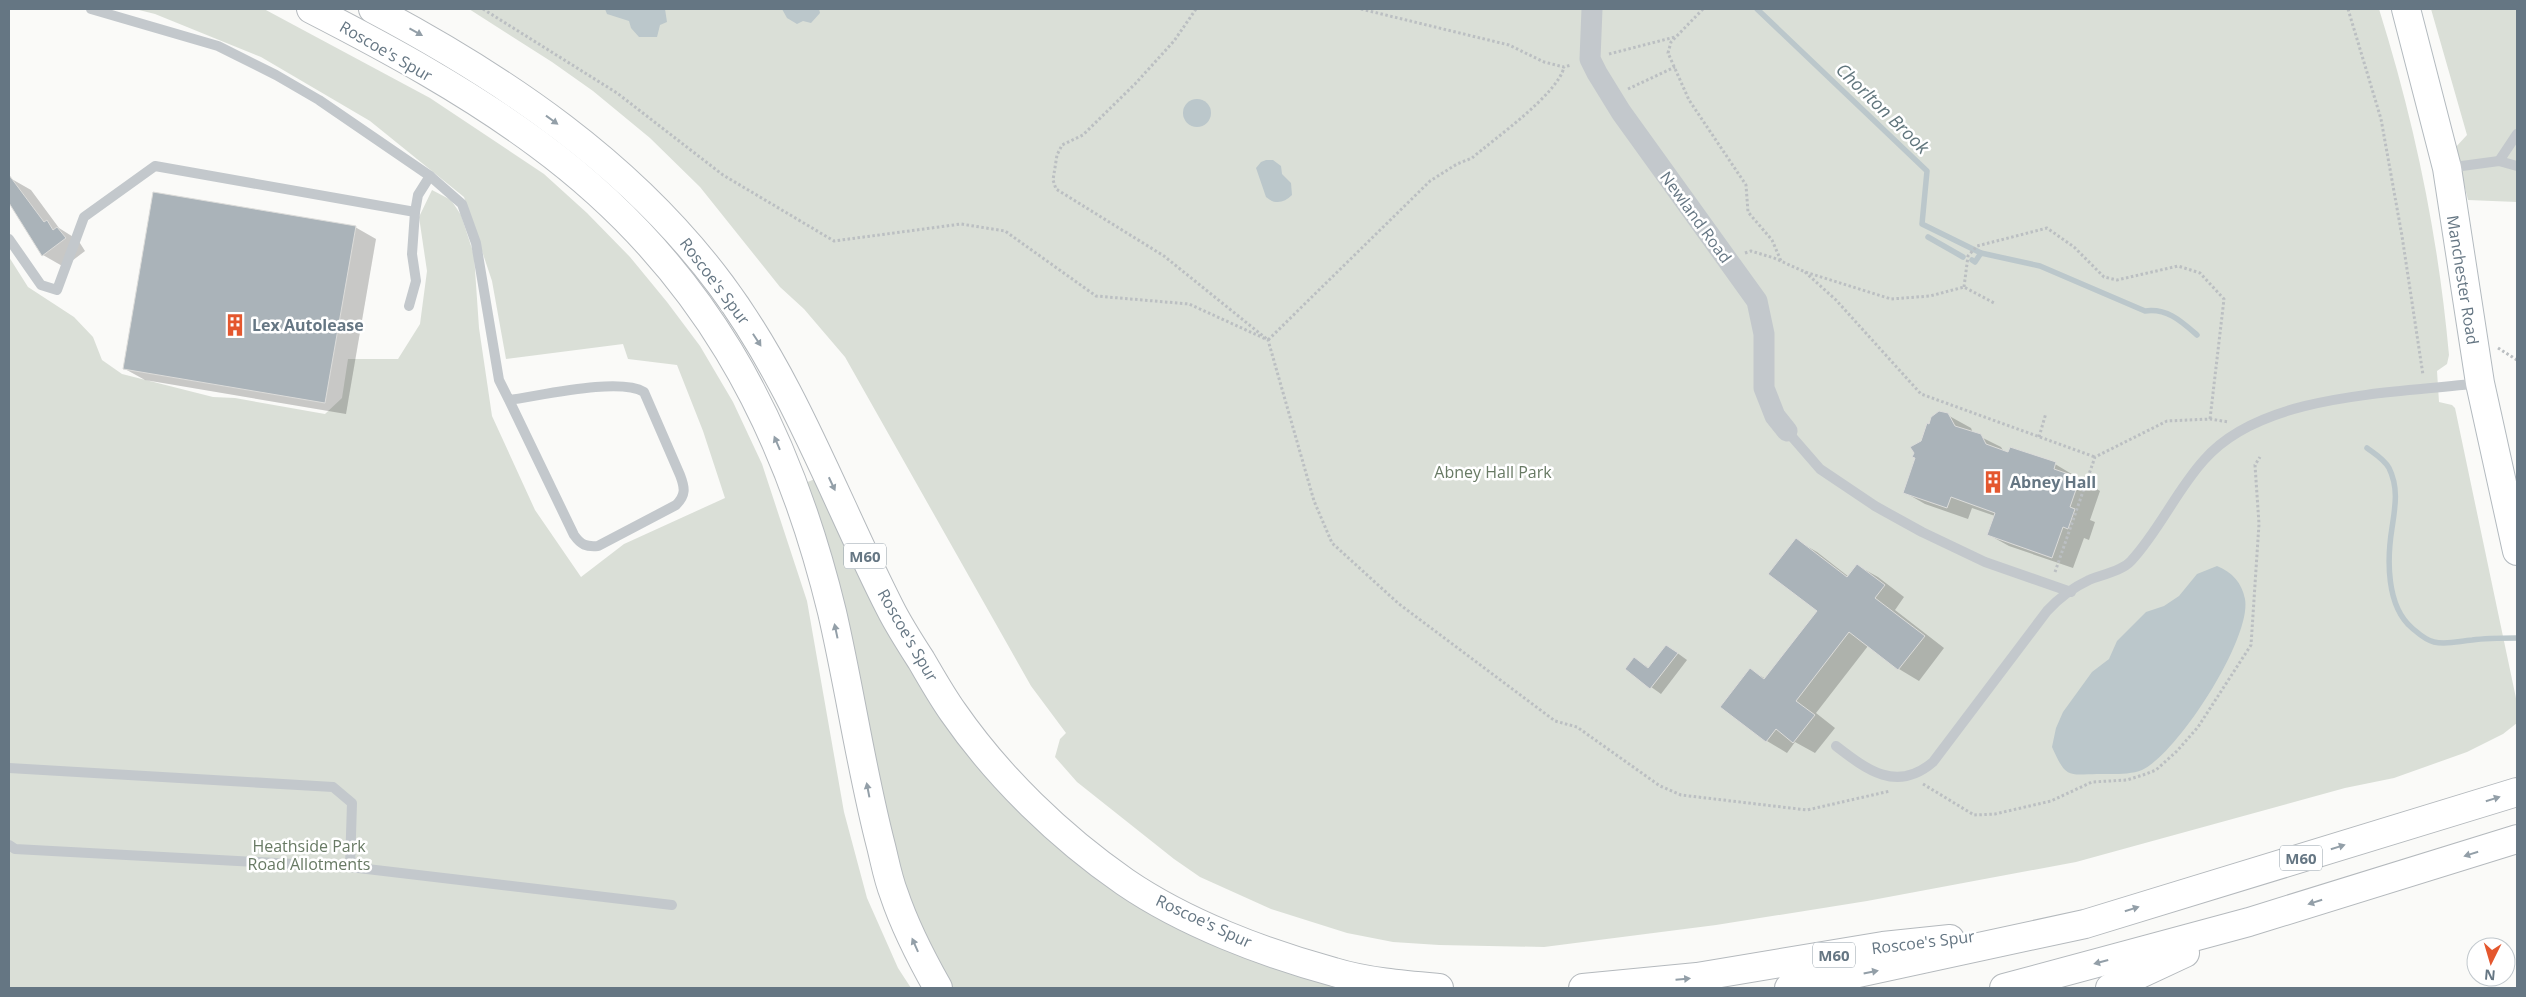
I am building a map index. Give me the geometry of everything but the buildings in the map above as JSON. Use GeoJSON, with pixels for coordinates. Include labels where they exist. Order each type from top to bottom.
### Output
{"type":"FeatureCollection","features":[{"type":"Feature","properties":{"kind":"main road","name":"Roscoe's Spur"},"geometry":{"type":"LineString","coordinates":[[311,9],[496,114],[540,146],[584,182],[645,241],[713,324],[761,408],[802,508],[832,614],[872,812],[893,892],[916,948],[938,988]]}},
{"type":"Feature","properties":{"kind":"main road","name":"Roscoe's Spur"},"geometry":{"type":"LineString","coordinates":[[373,9],[501,83],[571,134],[636,188],[684,239],[722,286],[764,350],[802,422],[891,610],[952,712],[991,760],[1038,811],[1127,883],[1179,912],[1234,938],[1336,973],[1439,988]]}},
{"type":"Feature","properties":{"kind":"main road","name":"Manchester Road"},"geometry":{"type":"LineString","coordinates":[[2406,9],[2447,168],[2480,382],[2517,551]]}},
{"type":"Feature","properties":{"kind":"main road","name":"M60"},"geometry":{"type":"LineString","coordinates":[[1789,988],[2085,924],[2517,792]]}},
{"type":"Feature","properties":{"kind":"main road"},"geometry":{"type":"LineString","coordinates":[[2004,988],[2250,922],[2517,839]]}},
{"type":"Feature","properties":{"kind":"main road"},"geometry":{"type":"LineString","coordinates":[[2110,988],[2250,922]]}},
{"type":"Feature","properties":{"kind":"main road","name":"Roscoe's Spur"},"geometry":{"type":"LineString","coordinates":[[1583,988],[1697,977],[1883,946],[2085,924]]}},
{"type":"Feature","properties":{"kind":"street"},"geometry":{"type":"LineString","coordinates":[[1590,59],[1592,9]]}},
{"type":"Feature","properties":{"kind":"street","name":"Newland Road"},"geometry":{"type":"LineString","coordinates":[[1590,59],[1611,97],[1757,301],[1764,334],[1764,388],[1775,416],[1787,431]]}},
{"type":"Feature","properties":{"kind":"lane"},"geometry":{"type":"LineString","coordinates":[[92,9],[218,46],[276,75],[319,100],[430,176],[462,204],[476,244],[499,380],[580,544],[588,547],[598,546],[676,505],[682,498],[685,488],[680,475],[644,392],[637,388],[615,385],[509,400]]}},
{"type":"Feature","properties":{"kind":"lane"},"geometry":{"type":"LineString","coordinates":[[2499,161],[2517,134]]}},
{"type":"Feature","properties":{"kind":"lane"},"geometry":{"type":"LineString","coordinates":[[2447,168],[2499,161],[2517,166]]}},
{"type":"Feature","properties":{"kind":"lane"},"geometry":{"type":"LineString","coordinates":[[9,239],[41,285],[57,290],[84,218],[155,166],[415,212]]}},
{"type":"Feature","properties":{"kind":"lane"},"geometry":{"type":"LineString","coordinates":[[409,306],[416,282],[412,254],[415,212],[418,195],[430,176]]}},
{"type":"Feature","properties":{"kind":"lane"},"geometry":{"type":"LineString","coordinates":[[1836,746],[1867,770],[1884,775],[1911,777],[1924,770],[1933,762],[2047,611],[2057,601],[2087,581],[2129,563],[2152,534],[2178,493],[2204,458],[2250,424],[2288,410],[2480,382]]}},
{"type":"Feature","properties":{"kind":"lane"},"geometry":{"type":"LineString","coordinates":[[1787,431],[1820,469],[1875,506],[1922,532],[1985,562],[2071,592]]}},
{"type":"Feature","properties":{"kind":"lane"},"geometry":{"type":"LineString","coordinates":[[9,768],[332,787],[352,803],[350,867]]}},
{"type":"Feature","properties":{"kind":"lane"},"geometry":{"type":"LineString","coordinates":[[9,844],[16,849],[350,867],[672,905]]}},
{"type":"Feature","properties":{"kind":"path"},"geometry":{"type":"LineString","coordinates":[[483,9],[617,92],[723,175],[834,241],[961,224],[1005,232],[1096,296],[1188,304],[1268,340]]}},
{"type":"Feature","properties":{"kind":"path"},"geometry":{"type":"LineString","coordinates":[[1196,9],[1174,41],[1091,128],[1083,135],[1062,145],[1057,155],[1053,180],[1056,189],[1164,256],[1268,340],[1314,501],[1332,544],[1399,604],[1555,721],[1577,727],[1660,786],[1680,795],[1807,810],[1894,790]]}},
{"type":"Feature","properties":{"kind":"path"},"geometry":{"type":"LineString","coordinates":[[1364,9],[1509,45],[1544,62],[1564,67],[1675,37]]}},
{"type":"Feature","properties":{"kind":"path"},"geometry":{"type":"LineString","coordinates":[[1703,9],[1675,37],[1668,47],[1668,53],[1689,100],[1746,185],[1748,212],[1772,240],[1781,261]]}},
{"type":"Feature","properties":{"kind":"path"},"geometry":{"type":"LineString","coordinates":[[2348,9],[2381,119],[2416,322],[2424,389]]}},
{"type":"Feature","properties":{"kind":"path"},"geometry":{"type":"LineString","coordinates":[[1268,340],[1430,181],[1457,164],[1472,158],[1552,90],[1564,67]]}},
{"type":"Feature","properties":{"kind":"path"},"geometry":{"type":"LineString","coordinates":[[1611,97],[1675,67]]}},
{"type":"Feature","properties":{"kind":"path"},"geometry":{"type":"LineString","coordinates":[[1964,287],[1968,256],[1977,246],[2047,228],[2074,246],[2104,277],[2117,280],[2178,266],[2200,273],[2224,299],[2210,419],[2167,421],[2095,457],[2050,584]]}},
{"type":"Feature","properties":{"kind":"path"},"geometry":{"type":"LineString","coordinates":[[1725,257],[1751,251],[1806,272],[1891,299],[1930,296],[1964,287],[1996,304]]}},
{"type":"Feature","properties":{"kind":"path"},"geometry":{"type":"LineString","coordinates":[[1806,272],[1836,300],[1921,394],[2095,457]]}},
{"type":"Feature","properties":{"kind":"path"},"geometry":{"type":"LineString","coordinates":[[2039,437],[2046,413]]}},
{"type":"Feature","properties":{"kind":"path"},"geometry":{"type":"LineString","coordinates":[[1913,786],[1923,784],[1974,815],[1995,814],[2051,801],[2092,782],[2127,780],[2143,775],[2156,770],[2177,751],[2198,727],[2251,645],[2260,524],[2255,465],[2260,457]]}},
{"type":"Feature","properties":{"kind":"green space","name":"Heathside Park Road Allotments"},"geometry":{"type":"Polygon","coordinates":[[[135,9],[264,9],[430,98],[544,174],[587,213],[630,257],[667,302],[700,346],[733,402],[762,464],[807,601],[844,812],[867,898],[898,968],[911,988],[9,988],[9,257],[28,287],[74,317],[93,337],[102,360],[122,374],[213,397],[235,398],[325,414],[342,398],[348,359],[398,359],[420,324],[427,271],[419,217],[432,190],[451,200],[461,215],[474,255],[479,328],[492,416],[535,510],[581,577],[624,544],[725,498],[703,431],[677,365],[628,359],[623,344],[506,359],[492,281],[464,197],[370,121],[261,57],[155,14],[135,9]]]}},
{"type":"Feature","properties":{"kind":"green space","name":"Abney Hall Park"},"geometry":{"type":"Polygon","coordinates":[[[469,9],[2379,9],[2404,95],[2432,223],[2449,355],[2447,364],[2437,371],[2439,402],[2452,405],[2455,408],[2517,703],[2517,723],[2503,734],[2467,752],[2394,778],[2345,788],[2076,862],[1867,901],[1716,925],[1544,947],[1439,945],[1393,942],[1347,933],[1271,909],[1200,877],[1174,859],[1077,782],[1055,757],[1060,739],[1066,733],[1031,686],[845,357],[804,309],[780,287],[700,187],[650,138],[593,91],[552,62],[469,9]]]}},
{"type":"Feature","properties":{"kind":"green space"},"geometry":{"type":"Polygon","coordinates":[[[2431,9],[2517,9],[2517,202],[2468,200],[2455,148],[2467,135],[2431,9]]]}},
{"type":"Feature","properties":{"kind":"green space"},"geometry":{"type":"Polygon","coordinates":[[[815,479],[898,647],[1102,878],[1355,988],[953,988],[918,920],[900,867],[878,777],[851,633],[805,483],[815,479]]]}},
{"type":"Feature","properties":{"kind":"shaded area"},"geometry":{"type":"Polygon","coordinates":[[[605,9],[665,9],[667,22],[660,25],[657,37],[639,37],[631,28],[629,21],[607,14],[605,9]]]}},
{"type":"Feature","properties":{"kind":"shaded area"},"geometry":{"type":"Polygon","coordinates":[[[782,9],[819,9],[820,13],[811,23],[803,21],[797,24],[787,18],[782,9]]]}},
{"type":"Feature","properties":{"kind":"shaded area"},"geometry":{"type":"Polygon","coordinates":[[[1197,99],[1207,103],[1211,113],[1207,123],[1197,127],[1187,123],[1183,113],[1187,103],[1197,99]]]}},
{"type":"Feature","properties":{"kind":"shaded area"},"geometry":{"type":"Polygon","coordinates":[[[1273,160],[1281,166],[1282,174],[1291,183],[1292,195],[1286,200],[1276,202],[1266,197],[1256,168],[1261,162],[1273,160]]]}},
{"type":"Feature","properties":{"kind":"shaded area"},"geometry":{"type":"Polygon","coordinates":[[[2217,566],[2227,571],[2239,583],[2245,599],[2244,617],[2237,640],[2225,666],[2210,693],[2192,719],[2174,742],[2157,759],[2142,770],[2120,774],[2079,775],[2068,772],[2064,769],[2052,747],[2056,728],[2063,712],[2092,672],[2109,659],[2117,641],[2146,612],[2164,606],[2179,596],[2197,574],[2217,566]]]}},
{"type":"Feature","properties":{"kind":"waterway","name":"Chorlton Brook"},"geometry":{"type":"LineString","coordinates":[[1757,9],[1927,171],[1922,224],[1981,253],[2040,266],[2145,311],[2167,314],[2179,320],[2197,335]]}},
{"type":"Feature","properties":{"kind":"waterway"},"geometry":{"type":"LineString","coordinates":[[1928,237],[1963,257]]}},
{"type":"Feature","properties":{"kind":"waterway"},"geometry":{"type":"LineString","coordinates":[[1972,260],[1975,262],[1981,253]]}},
{"type":"Feature","properties":{"kind":"waterway","name":"Chorlton Brook"},"geometry":{"type":"LineString","coordinates":[[2367,448],[2387,465],[2394,483],[2395,506],[2390,540],[2389,567],[2393,595],[2403,619],[2419,634],[2428,640],[2439,643],[2517,638]]}},
{"type":"Feature","properties":{"kind":"place","name":"Lex Autolease"},"geometry":{"type":"Point","coordinates":[235,325]}},
{"type":"Feature","properties":{"kind":"place","name":"Abney Hall"},"geometry":{"type":"Point","coordinates":[1993,482]}}]}
